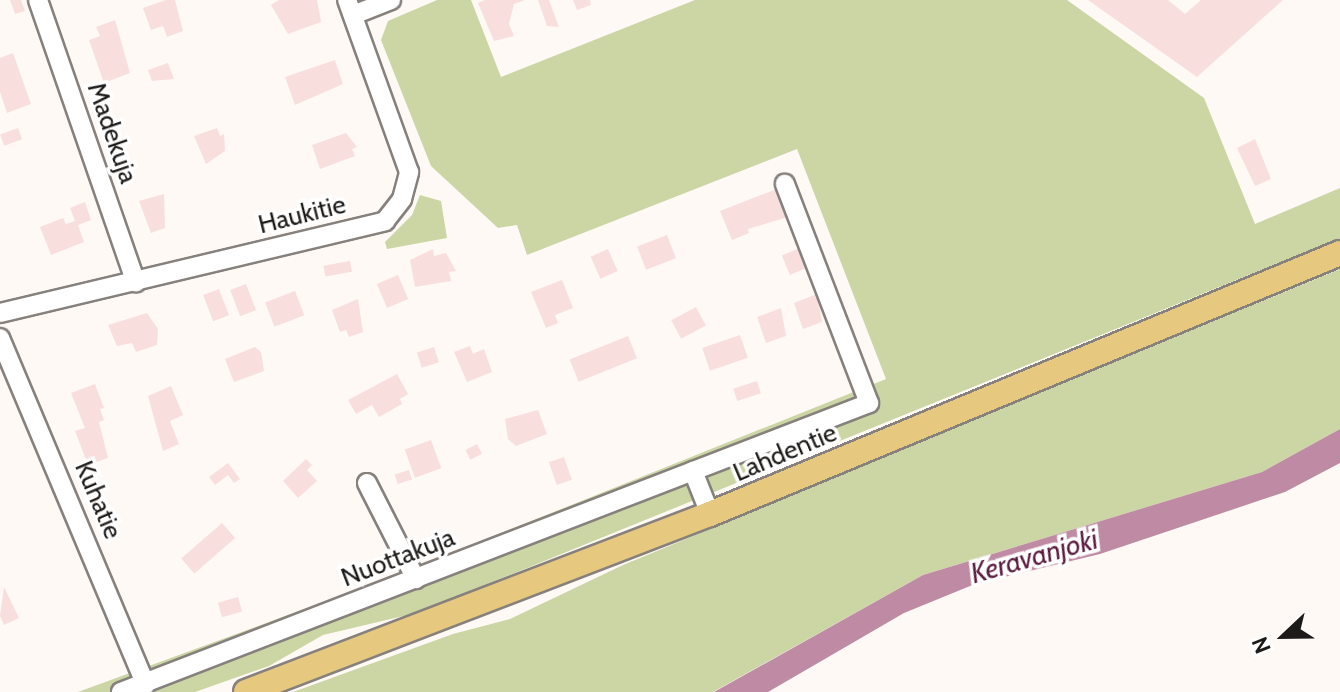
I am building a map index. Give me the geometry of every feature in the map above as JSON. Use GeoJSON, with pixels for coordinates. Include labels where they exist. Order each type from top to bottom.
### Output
{"type":"FeatureCollection","features":[{"type":"Feature","properties":{"kind":"main road","name":"Lahdentie"},"geometry":{"type":"LineString","coordinates":[[246,692],[710,514],[1340,253]]}},
{"type":"Feature","properties":{"kind":"street","name":"Madekuja"},"geometry":{"type":"LineString","coordinates":[[38,0],[136,283]]}},
{"type":"Feature","properties":{"kind":"street"},"geometry":{"type":"LineString","coordinates":[[350,7],[391,0]]}},
{"type":"Feature","properties":{"kind":"street","name":"Haukitie"},"geometry":{"type":"LineString","coordinates":[[0,313],[136,283],[385,221],[402,199],[409,172],[350,7]]}},
{"type":"Feature","properties":{"kind":"street","name":"Nuottakuja"},"geometry":{"type":"LineString","coordinates":[[121,692],[146,685],[869,403],[785,184]]}},
{"type":"Feature","properties":{"kind":"street","name":"Kuhatie"},"geometry":{"type":"LineString","coordinates":[[0,338],[146,685]]}},
{"type":"Feature","properties":{"kind":"street"},"geometry":{"type":"LineString","coordinates":[[693,471],[710,514]]}},
{"type":"Feature","properties":{"kind":"street"},"geometry":{"type":"LineString","coordinates":[[367,483],[416,579]]}},
{"type":"Feature","properties":{"kind":"green space"},"geometry":{"type":"Polygon","coordinates":[[[437,0],[471,0],[501,77],[695,0],[1067,0],[1204,98],[1255,224],[1340,188],[1340,238],[416,613],[323,635],[269,666],[195,692],[78,692],[394,576],[886,379],[797,149],[527,255],[517,225],[498,228],[431,166],[381,40],[388,21],[437,0]]]}},
{"type":"Feature","properties":{"kind":"green space"},"geometry":{"type":"Polygon","coordinates":[[[420,195],[441,201],[447,238],[387,249],[385,242],[412,215],[420,195]]]}},
{"type":"Feature","properties":{"kind":"green space"},"geometry":{"type":"Polygon","coordinates":[[[1340,269],[1340,429],[1262,472],[923,575],[713,692],[293,692],[453,634],[510,619],[623,565],[1340,269]]]}},
{"type":"Feature","properties":{"kind":"water","name":"Keravanjoki"},"geometry":{"type":"Polygon","coordinates":[[[1340,429],[1340,463],[1285,492],[1100,554],[975,584],[904,613],[768,692],[714,692],[923,575],[1262,472],[1340,429]]]}},
{"type":"Feature","properties":{"kind":"building"},"geometry":{"type":"Polygon","coordinates":[[[10,0],[21,0],[25,11],[15,14],[10,0]]]}},
{"type":"Feature","properties":{"kind":"building"},"geometry":{"type":"Polygon","coordinates":[[[175,0],[183,31],[167,37],[163,26],[151,30],[143,8],[175,0]]]}},
{"type":"Feature","properties":{"kind":"building"},"geometry":{"type":"Polygon","coordinates":[[[279,0],[317,0],[321,22],[288,34],[271,5],[279,0]]]}},
{"type":"Feature","properties":{"kind":"building"},"geometry":{"type":"Polygon","coordinates":[[[485,0],[525,0],[514,4],[509,24],[514,36],[494,41],[478,3],[485,0]]]}},
{"type":"Feature","properties":{"kind":"building"},"geometry":{"type":"Polygon","coordinates":[[[538,0],[549,0],[559,27],[547,26],[538,0]]]}},
{"type":"Feature","properties":{"kind":"building"},"geometry":{"type":"Polygon","coordinates":[[[573,0],[590,0],[591,5],[577,10],[573,0]]]}},
{"type":"Feature","properties":{"kind":"building"},"geometry":{"type":"Polygon","coordinates":[[[1088,0],[1168,0],[1185,14],[1201,0],[1283,0],[1197,77],[1088,0]]]}},
{"type":"Feature","properties":{"kind":"building"},"geometry":{"type":"Polygon","coordinates":[[[115,20],[130,73],[104,83],[89,40],[100,36],[96,27],[115,20]]]}},
{"type":"Feature","properties":{"kind":"building"},"geometry":{"type":"Polygon","coordinates":[[[13,53],[31,104],[7,113],[0,92],[0,58],[13,53]]]}},
{"type":"Feature","properties":{"kind":"building"},"geometry":{"type":"Polygon","coordinates":[[[335,60],[343,84],[295,105],[285,77],[335,60]]]}},
{"type":"Feature","properties":{"kind":"building"},"geometry":{"type":"Polygon","coordinates":[[[168,63],[174,79],[152,81],[148,70],[168,63]]]}},
{"type":"Feature","properties":{"kind":"building"},"geometry":{"type":"Polygon","coordinates":[[[18,128],[22,139],[4,146],[0,134],[18,128]]]}},
{"type":"Feature","properties":{"kind":"building"},"geometry":{"type":"Polygon","coordinates":[[[217,128],[220,136],[224,134],[225,151],[206,164],[194,136],[217,128]]]}},
{"type":"Feature","properties":{"kind":"building"},"geometry":{"type":"Polygon","coordinates":[[[346,133],[357,147],[352,149],[355,156],[320,169],[312,145],[346,133]]]}},
{"type":"Feature","properties":{"kind":"building"},"geometry":{"type":"Polygon","coordinates":[[[1255,139],[1271,179],[1255,186],[1237,148],[1255,139]]]}},
{"type":"Feature","properties":{"kind":"building"},"geometry":{"type":"Polygon","coordinates":[[[779,188],[791,216],[748,229],[749,233],[732,240],[720,211],[779,188]]]}},
{"type":"Feature","properties":{"kind":"building"},"geometry":{"type":"Polygon","coordinates":[[[164,194],[165,228],[151,233],[139,201],[164,194]]]}},
{"type":"Feature","properties":{"kind":"building"},"geometry":{"type":"Polygon","coordinates":[[[85,202],[91,220],[78,225],[84,242],[51,255],[40,227],[63,218],[66,224],[75,221],[70,208],[85,202]]]}},
{"type":"Feature","properties":{"kind":"building"},"geometry":{"type":"Polygon","coordinates":[[[667,235],[676,258],[646,270],[637,246],[667,235]]]}},
{"type":"Feature","properties":{"kind":"building"},"geometry":{"type":"Polygon","coordinates":[[[802,247],[810,266],[790,275],[782,256],[802,247]]]}},
{"type":"Feature","properties":{"kind":"building"},"geometry":{"type":"Polygon","coordinates":[[[433,249],[434,256],[446,253],[456,271],[449,272],[451,281],[415,287],[410,260],[433,249]]]}},
{"type":"Feature","properties":{"kind":"building"},"geometry":{"type":"Polygon","coordinates":[[[608,249],[618,271],[600,279],[591,257],[608,249]]]}},
{"type":"Feature","properties":{"kind":"building"},"geometry":{"type":"Polygon","coordinates":[[[350,261],[352,272],[325,277],[323,266],[350,261]]]}},
{"type":"Feature","properties":{"kind":"building"},"geometry":{"type":"Polygon","coordinates":[[[398,275],[408,299],[387,308],[377,284],[398,275]]]}},
{"type":"Feature","properties":{"kind":"building"},"geometry":{"type":"Polygon","coordinates":[[[562,280],[573,308],[555,315],[558,323],[546,328],[531,292],[562,280]]]}},
{"type":"Feature","properties":{"kind":"building"},"geometry":{"type":"Polygon","coordinates":[[[246,284],[256,310],[240,316],[230,290],[246,284]]]}},
{"type":"Feature","properties":{"kind":"building"},"geometry":{"type":"Polygon","coordinates":[[[219,289],[229,315],[213,321],[203,295],[219,289]]]}},
{"type":"Feature","properties":{"kind":"building"},"geometry":{"type":"Polygon","coordinates":[[[295,291],[304,315],[274,327],[265,302],[295,291]]]}},
{"type":"Feature","properties":{"kind":"building"},"geometry":{"type":"Polygon","coordinates":[[[817,294],[822,322],[803,329],[794,303],[817,294]]]}},
{"type":"Feature","properties":{"kind":"building"},"geometry":{"type":"Polygon","coordinates":[[[358,299],[363,332],[349,337],[346,330],[340,332],[332,310],[358,299]]]}},
{"type":"Feature","properties":{"kind":"building"},"geometry":{"type":"Polygon","coordinates":[[[696,307],[706,326],[681,339],[671,320],[696,307]]]}},
{"type":"Feature","properties":{"kind":"building"},"geometry":{"type":"Polygon","coordinates":[[[781,308],[786,336],[766,343],[757,317],[781,308]]]}},
{"type":"Feature","properties":{"kind":"building"},"geometry":{"type":"Polygon","coordinates":[[[147,313],[158,329],[157,345],[136,352],[132,343],[117,346],[108,325],[147,313]]]}},
{"type":"Feature","properties":{"kind":"building"},"geometry":{"type":"Polygon","coordinates":[[[740,335],[748,358],[710,371],[702,348],[740,335]]]}},
{"type":"Feature","properties":{"kind":"building"},"geometry":{"type":"Polygon","coordinates":[[[628,336],[637,358],[579,382],[570,360],[628,336]]]}},
{"type":"Feature","properties":{"kind":"building"},"geometry":{"type":"Polygon","coordinates":[[[470,346],[473,354],[484,349],[492,372],[467,382],[454,352],[470,346]]]}},
{"type":"Feature","properties":{"kind":"building"},"geometry":{"type":"Polygon","coordinates":[[[255,347],[261,352],[264,371],[234,382],[225,359],[255,347]]]}},
{"type":"Feature","properties":{"kind":"building"},"geometry":{"type":"Polygon","coordinates":[[[434,347],[439,362],[422,368],[417,353],[434,347]]]}},
{"type":"Feature","properties":{"kind":"building"},"geometry":{"type":"Polygon","coordinates":[[[397,374],[408,394],[400,399],[402,404],[379,417],[372,405],[356,414],[348,400],[397,374]]]}},
{"type":"Feature","properties":{"kind":"building"},"geometry":{"type":"Polygon","coordinates":[[[757,381],[761,393],[737,401],[733,389],[757,381]]]}},
{"type":"Feature","properties":{"kind":"building"},"geometry":{"type":"Polygon","coordinates":[[[95,384],[104,408],[100,409],[104,420],[99,422],[108,458],[88,465],[75,431],[85,428],[71,393],[95,384]]]}},
{"type":"Feature","properties":{"kind":"building"},"geometry":{"type":"Polygon","coordinates":[[[171,386],[183,415],[170,421],[179,444],[163,451],[148,396],[171,386]]]}},
{"type":"Feature","properties":{"kind":"building"},"geometry":{"type":"Polygon","coordinates":[[[538,410],[547,434],[516,446],[508,439],[505,419],[538,410]]]}},
{"type":"Feature","properties":{"kind":"building"},"geometry":{"type":"Polygon","coordinates":[[[431,440],[441,468],[415,478],[405,450],[431,440]]]}},
{"type":"Feature","properties":{"kind":"building"},"geometry":{"type":"Polygon","coordinates":[[[477,444],[482,454],[470,460],[465,450],[477,444]]]}},
{"type":"Feature","properties":{"kind":"building"},"geometry":{"type":"Polygon","coordinates":[[[564,457],[572,480],[557,485],[549,462],[564,457]]]}},
{"type":"Feature","properties":{"kind":"building"},"geometry":{"type":"Polygon","coordinates":[[[306,459],[312,465],[307,470],[317,481],[298,498],[283,481],[306,459]]]}},
{"type":"Feature","properties":{"kind":"building"},"geometry":{"type":"Polygon","coordinates":[[[228,463],[240,479],[234,483],[228,475],[215,485],[209,477],[228,463]]]}},
{"type":"Feature","properties":{"kind":"building"},"geometry":{"type":"Polygon","coordinates":[[[409,470],[412,480],[398,484],[395,474],[409,470]]]}},
{"type":"Feature","properties":{"kind":"building"},"geometry":{"type":"Polygon","coordinates":[[[222,523],[235,538],[194,574],[181,558],[222,523]]]}},
{"type":"Feature","properties":{"kind":"building"},"geometry":{"type":"Polygon","coordinates":[[[4,587],[19,618],[4,625],[0,616],[4,587]]]}},
{"type":"Feature","properties":{"kind":"building"},"geometry":{"type":"Polygon","coordinates":[[[238,597],[242,611],[222,617],[218,603],[238,597]]]}}]}
